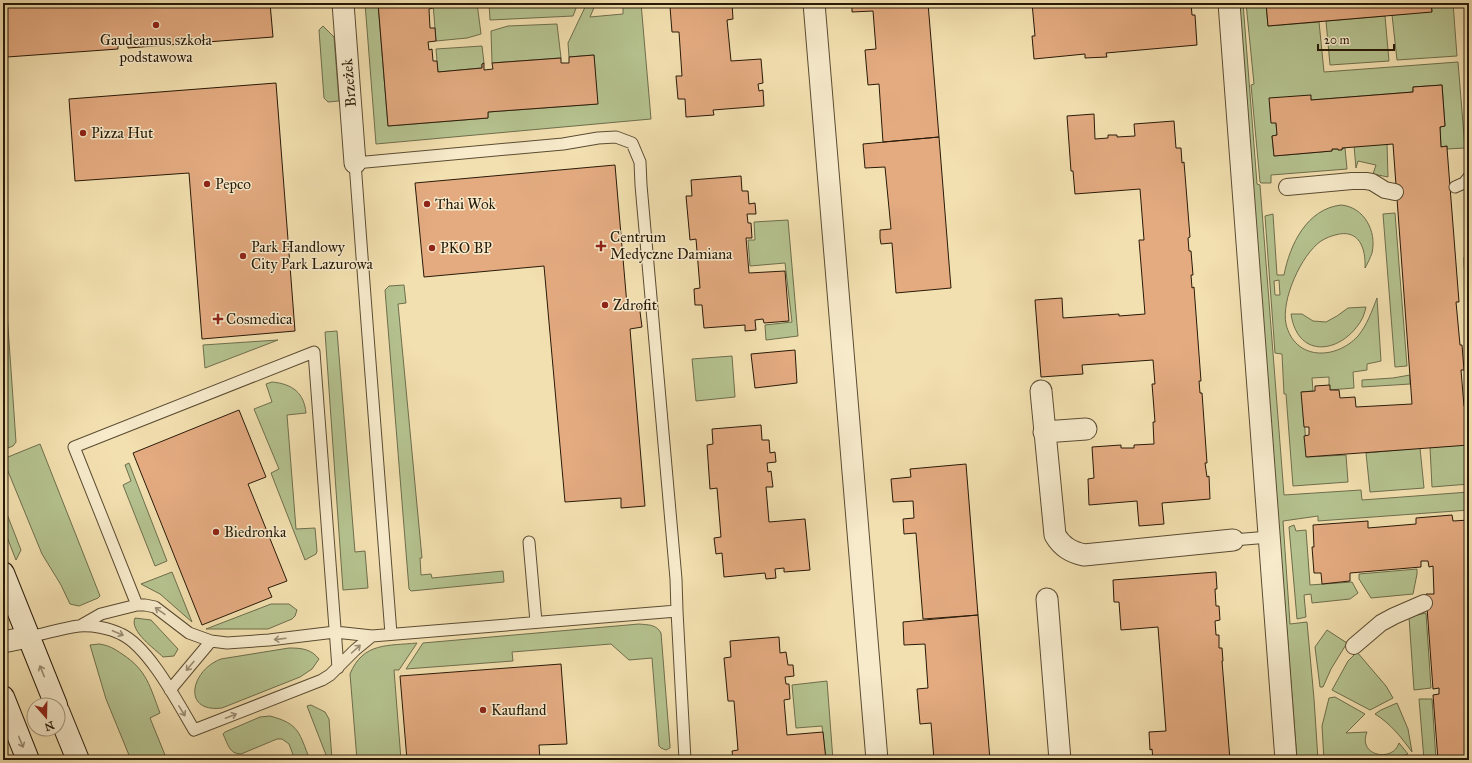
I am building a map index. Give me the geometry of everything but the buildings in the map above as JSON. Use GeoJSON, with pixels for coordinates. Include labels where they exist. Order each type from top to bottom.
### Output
{"type":"FeatureCollection","features":[{"type":"Feature","properties":{"kind":"main road"},"geometry":{"type":"LineString","coordinates":[[3,574],[53,697]]}},
{"type":"Feature","properties":{"kind":"main road"},"geometry":{"type":"LineString","coordinates":[[3,697],[28,760]]}},
{"type":"Feature","properties":{"kind":"main road"},"geometry":{"type":"LineString","coordinates":[[66,731],[78,760]]}},
{"type":"Feature","properties":{"kind":"street","name":"Brzeżek"},"geometry":{"type":"LineString","coordinates":[[343,3],[356,162]]}},
{"type":"Feature","properties":{"kind":"street"},"geometry":{"type":"LineString","coordinates":[[814,3],[877,760]]}},
{"type":"Feature","properties":{"kind":"street"},"geometry":{"type":"LineString","coordinates":[[1229,3],[1286,760]]}},
{"type":"Feature","properties":{"kind":"street"},"geometry":{"type":"LineString","coordinates":[[1287,187],[1366,181],[1372,182],[1385,190],[1395,192]]}},
{"type":"Feature","properties":{"kind":"street"},"geometry":{"type":"LineString","coordinates":[[1041,391],[1054,535],[1067,549],[1084,555],[1233,540]]}},
{"type":"Feature","properties":{"kind":"street"},"geometry":{"type":"LineString","coordinates":[[1044,432],[1086,428]]}},
{"type":"Feature","properties":{"kind":"street"},"geometry":{"type":"LineString","coordinates":[[1047,599],[1060,760]]}},
{"type":"Feature","properties":{"kind":"street"},"geometry":{"type":"LineString","coordinates":[[1354,646],[1381,623],[1408,609],[1424,603]]}},
{"type":"Feature","properties":{"kind":"street"},"geometry":{"type":"LineString","coordinates":[[3,642],[28,637]]}},
{"type":"Feature","properties":{"kind":"lane"},"geometry":{"type":"LineString","coordinates":[[391,634],[366,316],[356,162],[563,144],[598,138],[616,137],[632,143],[640,162],[676,579],[685,760]]}},
{"type":"Feature","properties":{"kind":"lane"},"geometry":{"type":"LineString","coordinates":[[1454,187],[1464,183],[1469,177]]}},
{"type":"Feature","properties":{"kind":"lane"},"geometry":{"type":"LineString","coordinates":[[137,605],[74,447],[314,352],[334,632],[338,668]]}},
{"type":"Feature","properties":{"kind":"lane"},"geometry":{"type":"LineString","coordinates":[[1233,540],[1269,537]]}},
{"type":"Feature","properties":{"kind":"lane"},"geometry":{"type":"LineString","coordinates":[[529,542],[536,622]]}},
{"type":"Feature","properties":{"kind":"lane"},"geometry":{"type":"LineString","coordinates":[[80,626],[101,614],[137,605],[145,605],[155,607],[189,633],[211,641],[227,643],[334,632],[372,636],[677,611]]}},
{"type":"Feature","properties":{"kind":"lane"},"geometry":{"type":"LineString","coordinates":[[28,637],[80,626],[104,628],[121,634],[135,643],[155,667],[194,730],[310,686],[326,678],[372,636]]}},
{"type":"Feature","properties":{"kind":"lane"},"geometry":{"type":"LineString","coordinates":[[170,690],[211,641]]}},
{"type":"Feature","properties":{"kind":"green space"},"geometry":{"type":"Polygon","coordinates":[[[365,3],[378,3],[388,126],[488,118],[488,112],[597,104],[594,55],[569,57],[568,43],[587,3],[596,3],[590,17],[623,14],[623,3],[641,3],[651,119],[376,144],[365,3]]]}},
{"type":"Feature","properties":{"kind":"green space"},"geometry":{"type":"Polygon","coordinates":[[[433,3],[477,3],[481,34],[467,38],[436,41],[433,3]]]}},
{"type":"Feature","properties":{"kind":"green space"},"geometry":{"type":"Polygon","coordinates":[[[489,3],[578,3],[573,16],[490,20],[489,3]]]}},
{"type":"Feature","properties":{"kind":"green space"},"geometry":{"type":"Polygon","coordinates":[[[1238,3],[1243,3],[1257,184],[1260,185],[1284,495],[1361,490],[1362,500],[1469,492],[1469,510],[1318,521],[1318,516],[1283,521],[1290,624],[1307,622],[1318,760],[1297,760],[1238,3]]]}},
{"type":"Feature","properties":{"kind":"green space"},"geometry":{"type":"Polygon","coordinates":[[[1246,3],[1266,3],[1268,26],[1319,22],[1324,72],[1458,62],[1465,148],[1447,149],[1447,146],[1441,147],[1440,127],[1445,126],[1442,85],[1413,87],[1413,92],[1311,100],[1276,123],[1277,135],[1272,136],[1274,156],[1332,151],[1332,149],[1339,150],[1345,148],[1347,169],[1271,175],[1271,183],[1261,183],[1251,85],[1254,84],[1246,3]]]}},
{"type":"Feature","properties":{"kind":"green space"},"geometry":{"type":"Polygon","coordinates":[[[1431,3],[1453,3],[1457,56],[1397,60],[1392,15],[1432,11],[1431,3]]]}},
{"type":"Feature","properties":{"kind":"green space"},"geometry":{"type":"Polygon","coordinates":[[[1385,16],[1389,61],[1330,65],[1326,21],[1385,16]]]}},
{"type":"Feature","properties":{"kind":"green space"},"geometry":{"type":"Polygon","coordinates":[[[557,24],[561,58],[492,63],[491,31],[508,26],[557,24]]]}},
{"type":"Feature","properties":{"kind":"green space"},"geometry":{"type":"Polygon","coordinates":[[[323,26],[334,37],[339,101],[328,102],[324,98],[319,30],[323,26]]]}},
{"type":"Feature","properties":{"kind":"green space"},"geometry":{"type":"Polygon","coordinates":[[[482,46],[484,63],[482,64],[482,68],[438,72],[436,49],[482,46]]]}},
{"type":"Feature","properties":{"kind":"green space"},"geometry":{"type":"Polygon","coordinates":[[[1387,143],[1388,177],[1373,174],[1376,165],[1358,161],[1356,168],[1354,146],[1387,143]]]}},
{"type":"Feature","properties":{"kind":"green space"},"geometry":{"type":"Polygon","coordinates":[[[1341,205],[1356,210],[1362,215],[1367,222],[1372,236],[1372,253],[1365,268],[1364,253],[1359,241],[1355,237],[1350,234],[1343,234],[1332,236],[1321,241],[1306,256],[1294,279],[1285,314],[1286,324],[1291,336],[1298,345],[1317,353],[1328,353],[1349,344],[1358,336],[1369,318],[1377,298],[1381,361],[1367,364],[1367,370],[1353,372],[1354,388],[1329,390],[1329,377],[1312,378],[1313,391],[1302,392],[1307,457],[1346,455],[1348,482],[1293,486],[1286,394],[1284,394],[1282,354],[1275,353],[1265,216],[1273,214],[1277,275],[1284,275],[1291,252],[1302,230],[1319,213],[1329,208],[1341,205]],[[1279,280],[1274,281],[1275,295],[1280,295],[1279,280]]]}},
{"type":"Feature","properties":{"kind":"green space"},"geometry":{"type":"Polygon","coordinates":[[[1395,213],[1407,366],[1395,367],[1383,214],[1395,213]]]}},
{"type":"Feature","properties":{"kind":"green space"},"geometry":{"type":"Polygon","coordinates":[[[788,220],[798,336],[766,340],[765,325],[792,322],[785,263],[750,266],[748,240],[755,240],[754,222],[788,220]]]}},
{"type":"Feature","properties":{"kind":"green space"},"geometry":{"type":"Polygon","coordinates":[[[3,255],[16,442],[13,446],[3,450],[3,255]]]}},
{"type":"Feature","properties":{"kind":"green space"},"geometry":{"type":"Polygon","coordinates":[[[1464,257],[1469,257],[1469,325],[1464,264],[1464,257]]]}},
{"type":"Feature","properties":{"kind":"green space"},"geometry":{"type":"Polygon","coordinates":[[[404,285],[406,303],[398,304],[422,558],[420,558],[421,575],[431,574],[432,578],[503,571],[504,582],[411,591],[409,589],[385,290],[389,286],[404,285]]]}},
{"type":"Feature","properties":{"kind":"green space"},"geometry":{"type":"Polygon","coordinates":[[[1366,307],[1362,319],[1354,330],[1344,339],[1333,345],[1322,347],[1312,345],[1302,339],[1295,329],[1291,314],[1302,314],[1313,321],[1326,322],[1348,308],[1366,307]]]}},
{"type":"Feature","properties":{"kind":"green space"},"geometry":{"type":"Polygon","coordinates":[[[337,331],[355,552],[365,551],[368,588],[343,590],[325,332],[337,331]]]}},
{"type":"Feature","properties":{"kind":"green space"},"geometry":{"type":"Polygon","coordinates":[[[278,340],[205,368],[203,345],[278,340]]]}},
{"type":"Feature","properties":{"kind":"green space"},"geometry":{"type":"Polygon","coordinates":[[[732,356],[735,397],[696,401],[692,359],[732,356]]]}},
{"type":"Feature","properties":{"kind":"green space"},"geometry":{"type":"Polygon","coordinates":[[[1410,375],[1410,384],[1362,387],[1362,380],[1393,378],[1410,375]]]}},
{"type":"Feature","properties":{"kind":"green space"},"geometry":{"type":"Polygon","coordinates":[[[272,382],[291,387],[300,395],[305,406],[306,413],[287,415],[296,529],[315,528],[317,551],[316,554],[305,560],[271,473],[279,469],[254,409],[272,402],[266,384],[272,382]]]}},
{"type":"Feature","properties":{"kind":"green space"},"geometry":{"type":"Polygon","coordinates":[[[40,444],[100,596],[79,606],[70,604],[61,585],[42,554],[3,459],[40,444]]]}},
{"type":"Feature","properties":{"kind":"green space"},"geometry":{"type":"Polygon","coordinates":[[[1469,444],[1469,484],[1432,487],[1430,447],[1469,444]]]}},
{"type":"Feature","properties":{"kind":"green space"},"geometry":{"type":"Polygon","coordinates":[[[1420,448],[1424,488],[1370,492],[1366,453],[1420,448]]]}},
{"type":"Feature","properties":{"kind":"green space"},"geometry":{"type":"Polygon","coordinates":[[[129,463],[167,561],[155,566],[123,485],[131,481],[125,465],[129,463]]]}},
{"type":"Feature","properties":{"kind":"green space"},"geometry":{"type":"Polygon","coordinates":[[[3,504],[21,550],[16,560],[3,527],[3,504]]]}},
{"type":"Feature","properties":{"kind":"green space"},"geometry":{"type":"Polygon","coordinates":[[[1294,525],[1296,531],[1306,530],[1310,585],[1352,582],[1358,593],[1350,599],[1312,603],[1311,594],[1304,595],[1306,617],[1297,619],[1289,527],[1294,525]]]}},
{"type":"Feature","properties":{"kind":"green space"},"geometry":{"type":"Polygon","coordinates":[[[1417,569],[1413,594],[1371,598],[1359,579],[1359,574],[1417,569]]]}},
{"type":"Feature","properties":{"kind":"green space"},"geometry":{"type":"Polygon","coordinates":[[[172,572],[192,622],[160,594],[141,584],[172,572]]]}},
{"type":"Feature","properties":{"kind":"green space"},"geometry":{"type":"Polygon","coordinates":[[[271,604],[289,604],[297,610],[295,616],[292,619],[268,629],[206,629],[271,604]]]}},
{"type":"Feature","properties":{"kind":"green space"},"geometry":{"type":"Polygon","coordinates":[[[1426,613],[1431,688],[1414,690],[1409,617],[1426,613]]]}},
{"type":"Feature","properties":{"kind":"green space"},"geometry":{"type":"Polygon","coordinates":[[[135,618],[151,620],[178,649],[174,656],[163,657],[149,645],[139,634],[134,623],[135,618]]]}},
{"type":"Feature","properties":{"kind":"green space"},"geometry":{"type":"Polygon","coordinates":[[[639,624],[654,626],[661,633],[670,746],[670,748],[666,750],[659,746],[652,658],[629,660],[611,644],[512,652],[513,661],[406,669],[423,643],[639,624]]]}},
{"type":"Feature","properties":{"kind":"green space"},"geometry":{"type":"Polygon","coordinates":[[[1327,630],[1347,643],[1331,669],[1323,687],[1320,687],[1315,647],[1327,630]]]}},
{"type":"Feature","properties":{"kind":"green space"},"geometry":{"type":"Polygon","coordinates":[[[417,643],[399,670],[394,670],[401,760],[357,760],[350,674],[355,664],[369,651],[386,646],[417,643]]]}},
{"type":"Feature","properties":{"kind":"green space"},"geometry":{"type":"Polygon","coordinates":[[[99,644],[114,649],[130,660],[137,666],[147,680],[160,713],[150,718],[167,760],[131,760],[106,699],[90,645],[99,644]]]}},
{"type":"Feature","properties":{"kind":"green space"},"geometry":{"type":"Polygon","coordinates":[[[289,648],[306,650],[313,653],[319,659],[312,669],[300,677],[222,708],[209,708],[200,704],[196,698],[195,690],[197,681],[211,664],[221,659],[289,648]]]}},
{"type":"Feature","properties":{"kind":"green space"},"geometry":{"type":"Polygon","coordinates":[[[1357,652],[1386,686],[1393,698],[1370,710],[1332,690],[1348,661],[1357,652]]]}},
{"type":"Feature","properties":{"kind":"green space"},"geometry":{"type":"Polygon","coordinates":[[[827,681],[833,760],[826,760],[822,726],[796,728],[792,685],[827,681]]]}},
{"type":"Feature","properties":{"kind":"green space"},"geometry":{"type":"Polygon","coordinates":[[[1335,697],[1365,714],[1346,733],[1367,732],[1365,740],[1367,747],[1377,754],[1384,755],[1390,753],[1399,743],[1408,754],[1390,760],[1324,760],[1322,726],[1329,698],[1335,697]]]}},
{"type":"Feature","properties":{"kind":"green space"},"geometry":{"type":"Polygon","coordinates":[[[1419,699],[1432,699],[1436,760],[1424,760],[1419,699]]]}},
{"type":"Feature","properties":{"kind":"green space"},"geometry":{"type":"Polygon","coordinates":[[[1397,703],[1408,729],[1412,752],[1391,726],[1375,714],[1397,703]]]}},
{"type":"Feature","properties":{"kind":"green space"},"geometry":{"type":"Polygon","coordinates":[[[311,705],[325,712],[329,719],[332,760],[328,760],[307,706],[311,705]]]}},
{"type":"Feature","properties":{"kind":"green space"},"geometry":{"type":"Polygon","coordinates":[[[270,716],[287,722],[293,726],[300,736],[310,760],[295,760],[289,744],[282,739],[277,739],[241,754],[237,754],[231,750],[223,734],[225,732],[260,717],[270,716]]]}},
{"type":"Feature","properties":{"kind":"place","name":"Gaudeamus szkoła podstawowa"},"geometry":{"type":"Point","coordinates":[156,25]}},
{"type":"Feature","properties":{"kind":"place","name":"Pizza Hut"},"geometry":{"type":"Point","coordinates":[83,133]}},
{"type":"Feature","properties":{"kind":"place","name":"Pepco"},"geometry":{"type":"Point","coordinates":[207,184]}},
{"type":"Feature","properties":{"kind":"place","name":"Thai Wok"},"geometry":{"type":"Point","coordinates":[427,204]}},
{"type":"Feature","properties":{"kind":"place","name":"Centrum Medyczne Damiana"},"geometry":{"type":"Point","coordinates":[601,246]}},
{"type":"Feature","properties":{"kind":"place","name":"PKO BP"},"geometry":{"type":"Point","coordinates":[432,248]}},
{"type":"Feature","properties":{"kind":"place","name":"Park Handlowy City Park Lazurowa"},"geometry":{"type":"Point","coordinates":[243,256]}},
{"type":"Feature","properties":{"kind":"place","name":"Zdrofit"},"geometry":{"type":"Point","coordinates":[605,305]}},
{"type":"Feature","properties":{"kind":"place","name":"Cosmedica"},"geometry":{"type":"Point","coordinates":[218,319]}},
{"type":"Feature","properties":{"kind":"place","name":"Biedronka"},"geometry":{"type":"Point","coordinates":[216,532]}},
{"type":"Feature","properties":{"kind":"place","name":"Kaufland"},"geometry":{"type":"Point","coordinates":[483,710]}}]}
